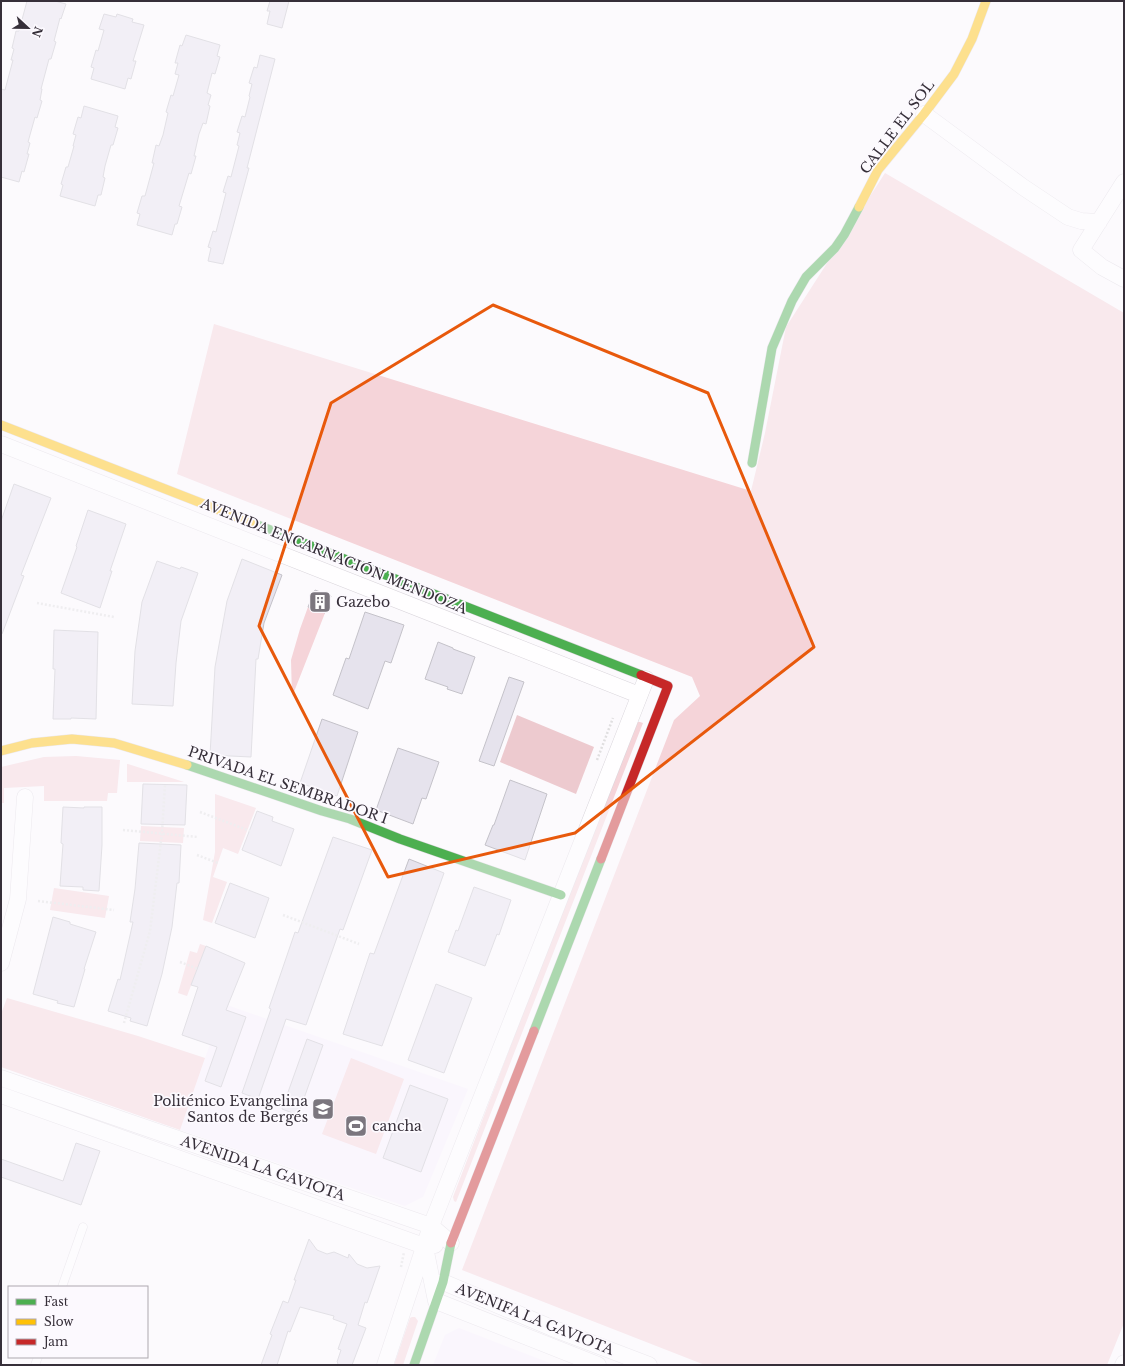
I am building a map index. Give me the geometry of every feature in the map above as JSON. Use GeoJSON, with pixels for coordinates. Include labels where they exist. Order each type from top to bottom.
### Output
{"type":"FeatureCollection","features":[{"type":"Feature","properties":{"kind":"street","name":"CALLE EL SOL"},"geometry":{"type":"LineString","coordinates":[[752,463],[772,348],[792,301],[806,277],[835,248],[844,235],[878,170],[924,114],[954,74],[972,39],[986,1]]}},
{"type":"Feature","properties":{"kind":"street"},"geometry":{"type":"LineString","coordinates":[[924,114],[1023,187],[1068,216],[1081,221],[1099,222]]}},
{"type":"Feature","properties":{"kind":"street"},"geometry":{"type":"LineString","coordinates":[[1124,182],[1081,250],[1102,267],[1124,279]]}},
{"type":"Feature","properties":{"kind":"street","name":"AVENIDA ENCARNACIÓN MENDOZA"},"geometry":{"type":"LineString","coordinates":[[1,424],[646,679],[668,686],[451,1243]]}},
{"type":"Feature","properties":{"kind":"street","name":"AVENIDA ENCARNACIÓN MENDOZA"},"geometry":{"type":"LineString","coordinates":[[1,444],[639,695]]}},
{"type":"Feature","properties":{"kind":"street"},"geometry":{"type":"LineString","coordinates":[[385,1365],[431,1226],[646,679]]}},
{"type":"Feature","properties":{"kind":"street","name":"PRIVADA EL SEMBRADOR I"},"geometry":{"type":"LineString","coordinates":[[1,751],[32,743],[72,739],[114,743],[192,766],[322,811],[350,819],[561,895]]}},
{"type":"Feature","properties":{"kind":"street"},"geometry":{"type":"LineString","coordinates":[[1,964],[18,899],[25,797]]}},
{"type":"Feature","properties":{"kind":"street","name":"AVENIDA LA GAVIOTA"},"geometry":{"type":"LineString","coordinates":[[1,1078],[431,1226],[451,1243]]}},
{"type":"Feature","properties":{"kind":"street","name":"AVENIDA LA GAVIOTA"},"geometry":{"type":"LineString","coordinates":[[1,1095],[424,1246]]}},
{"type":"Feature","properties":{"kind":"street"},"geometry":{"type":"LineString","coordinates":[[414,1365],[442,1282],[451,1243],[424,1246]]}},
{"type":"Feature","properties":{"kind":"street"},"geometry":{"type":"LineString","coordinates":[[424,1246],[436,1301]]}},
{"type":"Feature","properties":{"kind":"street","name":"AVENIFA LA GAVIOTA"},"geometry":{"type":"LineString","coordinates":[[442,1282],[552,1328],[649,1365]]}},
{"type":"Feature","properties":{"kind":"street","name":"AVENIFA LA GAVIOTA"},"geometry":{"type":"LineString","coordinates":[[436,1301],[598,1365]]}},
{"type":"Feature","properties":{"kind":"lane"},"geometry":{"type":"LineString","coordinates":[[62,1286],[82,1227]]}},
{"type":"Feature","properties":{"kind":"path"},"geometry":{"type":"LineString","coordinates":[[37,603],[114,617]]}},
{"type":"Feature","properties":{"kind":"path"},"geometry":{"type":"LineString","coordinates":[[124,1024],[150,931],[162,833],[165,784]]}},
{"type":"Feature","properties":{"kind":"path"},"geometry":{"type":"LineString","coordinates":[[200,812],[250,831]]}},
{"type":"Feature","properties":{"kind":"path"},"geometry":{"type":"LineString","coordinates":[[123,830],[198,837]]}},
{"type":"Feature","properties":{"kind":"path"},"geometry":{"type":"LineString","coordinates":[[197,856],[218,863]]}},
{"type":"Feature","properties":{"kind":"path"},"geometry":{"type":"LineString","coordinates":[[38,901],[114,910]]}},
{"type":"Feature","properties":{"kind":"path"},"geometry":{"type":"LineString","coordinates":[[283,915],[359,944]]}},
{"type":"Feature","properties":{"kind":"path"},"geometry":{"type":"LineString","coordinates":[[180,962],[198,969]]}},
{"type":"Feature","properties":{"kind":"highlighted area"},"geometry":{"type":"Polygon","coordinates":[[[493,305],[708,393],[814,647],[575,833],[388,877],[259,626],[331,403],[493,305]]]}},
{"type":"Feature","properties":{"kind":"shaded area"},"geometry":{"type":"Polygon","coordinates":[[[885,173],[1124,313],[1124,1323],[1107,1365],[705,1365],[462,1270],[674,720],[700,696],[692,677],[177,474],[214,324],[751,491],[765,433],[786,327],[885,173]]]}},
{"type":"Feature","properties":{"kind":"shaded area"},"geometry":{"type":"Polygon","coordinates":[[[308,607],[325,613],[292,697],[291,660],[308,607]]]}},
{"type":"Feature","properties":{"kind":"shaded area"},"geometry":{"type":"Polygon","coordinates":[[[517,715],[594,747],[576,794],[500,762],[517,715]]]}},
{"type":"Feature","properties":{"kind":"shaded area"},"geometry":{"type":"Polygon","coordinates":[[[636,722],[643,723],[456,1202],[454,1201],[453,1197],[633,725],[636,722]]]}},
{"type":"Feature","properties":{"kind":"shaded area"},"geometry":{"type":"Polygon","coordinates":[[[76,756],[120,760],[117,793],[108,793],[107,801],[44,801],[44,786],[4,788],[4,803],[1,803],[1,767],[44,757],[76,756]]]}},
{"type":"Feature","properties":{"kind":"shaded area"},"geometry":{"type":"Polygon","coordinates":[[[128,764],[184,782],[127,782],[128,764]]]}},
{"type":"Feature","properties":{"kind":"shaded area"},"geometry":{"type":"Polygon","coordinates":[[[215,794],[256,808],[238,854],[223,848],[213,877],[227,882],[212,923],[203,920],[215,852],[215,794]]]}},
{"type":"Feature","properties":{"kind":"shaded area"},"geometry":{"type":"Polygon","coordinates":[[[141,826],[184,828],[183,843],[140,841],[141,826]]]}},
{"type":"Feature","properties":{"kind":"shaded area"},"geometry":{"type":"Polygon","coordinates":[[[54,888],[109,896],[105,918],[50,910],[54,888]]]}},
{"type":"Feature","properties":{"kind":"shaded area"},"geometry":{"type":"Polygon","coordinates":[[[200,944],[206,946],[187,996],[178,993],[190,951],[197,953],[200,944]]]}},
{"type":"Feature","properties":{"kind":"shaded area"},"geometry":{"type":"Polygon","coordinates":[[[7,998],[138,1036],[205,1058],[180,1130],[1,1067],[1,1014],[7,998]]]}},
{"type":"Feature","properties":{"kind":"shaded area","name":"Politénico Evangelina Santos de Bergés"},"geometry":{"type":"Polygon","coordinates":[[[224,1004],[468,1089],[423,1197],[405,1206],[180,1130],[224,1004]]]}},
{"type":"Feature","properties":{"kind":"shaded area"},"geometry":{"type":"Polygon","coordinates":[[[351,1058],[404,1079],[376,1154],[322,1134],[351,1058]]]}},
{"type":"Feature","properties":{"kind":"shaded area"},"geometry":{"type":"Polygon","coordinates":[[[415,1317],[418,1321],[403,1365],[394,1365],[410,1318],[415,1317]]]}},
{"type":"Feature","properties":{"kind":"shaded area"},"geometry":{"type":"Polygon","coordinates":[[[459,1328],[555,1365],[433,1365],[445,1335],[459,1328]]]}},
{"type":"Feature","properties":{"kind":"building"},"geometry":{"type":"Polygon","coordinates":[[[27,1],[55,1],[66,4],[61,19],[60,18],[54,41],[56,42],[51,59],[49,59],[41,89],[40,100],[42,101],[37,118],[35,117],[28,142],[30,143],[27,154],[29,154],[24,172],[22,171],[19,182],[1,177],[1,89],[5,90],[13,60],[11,60],[14,49],[12,48],[16,31],[19,31],[27,1]]]}},
{"type":"Feature","properties":{"kind":"building"},"geometry":{"type":"Polygon","coordinates":[[[270,1],[289,1],[282,28],[267,24],[270,11],[267,11],[270,1]]]}},
{"type":"Feature","properties":{"kind":"building"},"geometry":{"type":"Polygon","coordinates":[[[104,14],[116,17],[117,14],[133,19],[132,22],[144,25],[133,61],[136,61],[131,79],[128,78],[125,89],[91,79],[94,68],[91,67],[96,50],[98,51],[104,30],[99,29],[104,14]]]}},
{"type":"Feature","properties":{"kind":"building"},"geometry":{"type":"Polygon","coordinates":[[[186,35],[220,45],[217,56],[220,57],[215,74],[212,73],[207,93],[211,95],[208,105],[210,106],[206,124],[203,123],[199,134],[194,156],[196,156],[191,174],[189,173],[179,206],[182,207],[172,235],[137,225],[140,214],[137,213],[142,196],[145,196],[154,163],[152,163],[156,145],[159,146],[163,135],[168,113],[166,112],[171,95],[173,96],[179,75],[175,74],[178,63],[175,63],[180,45],[182,46],[186,35]]]}},
{"type":"Feature","properties":{"kind":"building"},"geometry":{"type":"Polygon","coordinates":[[[260,55],[275,59],[247,168],[249,168],[223,264],[208,261],[211,248],[208,247],[213,231],[216,232],[226,193],[223,192],[228,176],[231,177],[239,146],[237,145],[240,133],[237,132],[242,116],[245,117],[250,97],[252,84],[249,83],[254,67],[257,68],[260,55]]]}},
{"type":"Feature","properties":{"kind":"building"},"geometry":{"type":"Polygon","coordinates":[[[84,106],[118,116],[115,127],[118,128],[105,166],[103,177],[105,178],[101,195],[98,195],[95,206],[60,196],[63,185],[61,184],[74,146],[76,135],[73,134],[78,117],[81,118],[84,106]]]}},
{"type":"Feature","properties":{"kind":"building"},"geometry":{"type":"Polygon","coordinates":[[[14,484],[51,498],[21,575],[24,576],[1,634],[1,521],[14,484]]]}},
{"type":"Feature","properties":{"kind":"building"},"geometry":{"type":"Polygon","coordinates":[[[88,510],[126,524],[110,571],[112,571],[100,608],[61,593],[88,510]]]}},
{"type":"Feature","properties":{"kind":"building"},"geometry":{"type":"Polygon","coordinates":[[[242,559],[282,575],[264,623],[258,659],[256,659],[251,757],[210,755],[215,667],[227,601],[242,559]]]}},
{"type":"Feature","properties":{"kind":"building"},"geometry":{"type":"Polygon","coordinates":[[[157,561],[180,569],[181,567],[198,573],[181,621],[173,706],[132,704],[135,651],[142,602],[157,561]]]}},
{"type":"Feature","properties":{"kind":"building","name":"Gazebo"},"geometry":{"type":"Polygon","coordinates":[[[315,590],[331,596],[325,613],[308,607],[315,590]]]}},
{"type":"Feature","properties":{"kind":"building"},"geometry":{"type":"Polygon","coordinates":[[[365,612],[404,625],[391,663],[385,661],[368,709],[333,695],[346,658],[349,659],[365,612]]]}},
{"type":"Feature","properties":{"kind":"building"},"geometry":{"type":"Polygon","coordinates":[[[54,630],[98,632],[96,719],[53,719],[55,669],[53,669],[54,630]]]}},
{"type":"Feature","properties":{"kind":"building"},"geometry":{"type":"Polygon","coordinates":[[[438,642],[475,657],[462,694],[447,689],[448,687],[425,679],[438,642]]]}},
{"type":"Feature","properties":{"kind":"building"},"geometry":{"type":"Polygon","coordinates":[[[509,677],[524,682],[494,766],[479,761],[509,677]]]}},
{"type":"Feature","properties":{"kind":"building"},"geometry":{"type":"Polygon","coordinates":[[[322,719],[358,732],[337,796],[300,783],[322,719]]]}},
{"type":"Feature","properties":{"kind":"building"},"geometry":{"type":"Polygon","coordinates":[[[398,748],[439,762],[426,799],[422,798],[413,824],[376,810],[398,748]]]}},
{"type":"Feature","properties":{"kind":"building"},"geometry":{"type":"Polygon","coordinates":[[[510,780],[547,794],[525,860],[485,845],[494,825],[510,780]]]}},
{"type":"Feature","properties":{"kind":"building"},"geometry":{"type":"Polygon","coordinates":[[[143,784],[187,785],[185,825],[141,824],[143,784]]]}},
{"type":"Feature","properties":{"kind":"building"},"geometry":{"type":"Polygon","coordinates":[[[63,807],[102,807],[102,845],[99,891],[83,890],[83,887],[60,886],[63,844],[61,843],[63,807]]]}},
{"type":"Feature","properties":{"kind":"building"},"geometry":{"type":"Polygon","coordinates":[[[257,811],[273,817],[272,821],[294,829],[281,866],[242,850],[257,811]]]}},
{"type":"Feature","properties":{"kind":"building"},"geometry":{"type":"Polygon","coordinates":[[[333,837],[372,850],[343,930],[340,929],[306,1025],[286,1019],[258,1099],[242,1093],[271,1009],[269,1008],[295,932],[298,933],[333,837]]]}},
{"type":"Feature","properties":{"kind":"building"},"geometry":{"type":"Polygon","coordinates":[[[139,843],[181,845],[179,883],[177,883],[172,927],[162,974],[147,1026],[130,1021],[131,1018],[108,1011],[118,979],[120,980],[133,922],[130,922],[135,889],[139,843]]]}},
{"type":"Feature","properties":{"kind":"building"},"geometry":{"type":"Polygon","coordinates":[[[409,859],[444,873],[382,1046],[343,1034],[370,953],[374,954],[409,859]]]}},
{"type":"Feature","properties":{"kind":"building"},"geometry":{"type":"Polygon","coordinates":[[[230,883],[269,898],[255,938],[215,923],[230,883]]]}},
{"type":"Feature","properties":{"kind":"building"},"geometry":{"type":"Polygon","coordinates":[[[474,887],[511,900],[499,935],[497,934],[485,966],[448,952],[456,930],[458,931],[474,887]]]}},
{"type":"Feature","properties":{"kind":"building"},"geometry":{"type":"Polygon","coordinates":[[[53,917],[96,932],[74,1007],[57,1003],[58,1001],[33,994],[53,917]]]}},
{"type":"Feature","properties":{"kind":"building"},"geometry":{"type":"Polygon","coordinates":[[[206,946],[245,963],[226,1010],[246,1017],[221,1087],[205,1081],[217,1047],[182,1035],[198,987],[191,985],[206,946]]]}},
{"type":"Feature","properties":{"kind":"building"},"geometry":{"type":"Polygon","coordinates":[[[436,984],[472,998],[444,1073],[408,1060],[436,984]]]}},
{"type":"Feature","properties":{"kind":"building"},"geometry":{"type":"Polygon","coordinates":[[[307,1039],[323,1045],[298,1115],[282,1109],[307,1039]]]}},
{"type":"Feature","properties":{"kind":"building"},"geometry":{"type":"Polygon","coordinates":[[[410,1085],[448,1099],[421,1172],[383,1158],[410,1085]]]}},
{"type":"Feature","properties":{"kind":"building"},"geometry":{"type":"Polygon","coordinates":[[[76,1143],[100,1151],[81,1205],[1,1177],[1,1159],[63,1181],[76,1143]]]}},
{"type":"Feature","properties":{"kind":"building"},"geometry":{"type":"Polygon","coordinates":[[[309,1239],[317,1250],[327,1254],[334,1252],[348,1258],[349,1254],[357,1264],[367,1268],[380,1266],[367,1303],[365,1302],[358,1325],[366,1328],[352,1365],[337,1365],[341,1350],[338,1349],[347,1324],[333,1319],[334,1316],[300,1307],[290,1332],[288,1331],[277,1365],[261,1365],[272,1335],[270,1334],[283,1301],[288,1303],[296,1280],[294,1280],[309,1239]]]}},
{"type":"Feature","properties":{"kind":"traffic: fast"},"geometry":{"type":"LineString","coordinates":[[752,463],[772,348],[792,301],[806,277],[835,248],[859,207]]}},
{"type":"Feature","properties":{"kind":"traffic: fast"},"geometry":{"type":"LineString","coordinates":[[255,524],[641,675]]}},
{"type":"Feature","properties":{"kind":"traffic: fast"},"geometry":{"type":"LineString","coordinates":[[187,765],[322,811],[350,819],[400,839],[561,895]]}},
{"type":"Feature","properties":{"kind":"traffic: fast"},"geometry":{"type":"LineString","coordinates":[[534,1031],[601,859]]}},
{"type":"Feature","properties":{"kind":"traffic: fast"},"geometry":{"type":"LineString","coordinates":[[414,1365],[443,1282],[451,1243]]}},
{"type":"Feature","properties":{"kind":"traffic: slow"},"geometry":{"type":"LineString","coordinates":[[859,207],[878,170],[924,114],[954,74],[972,39],[986,1]]}},
{"type":"Feature","properties":{"kind":"traffic: slow"},"geometry":{"type":"LineString","coordinates":[[1,425],[255,524]]}},
{"type":"Feature","properties":{"kind":"traffic: slow"},"geometry":{"type":"LineString","coordinates":[[1,751],[32,743],[72,739],[114,743],[187,765]]}},
{"type":"Feature","properties":{"kind":"traffic: jam"},"geometry":{"type":"LineString","coordinates":[[601,859],[668,686],[641,675]]}},
{"type":"Feature","properties":{"kind":"traffic: jam"},"geometry":{"type":"LineString","coordinates":[[451,1243],[534,1031]]}},
{"type":"Feature","properties":{"kind":"place","name":"Gazebo"},"geometry":{"type":"Point","coordinates":[320,602]}},
{"type":"Feature","properties":{"kind":"place","name":"Politénico Evangelina Santos de Bergés"},"geometry":{"type":"Point","coordinates":[323,1109]}},
{"type":"Feature","properties":{"kind":"place","name":"cancha"},"geometry":{"type":"Point","coordinates":[356,1126]}}]}
